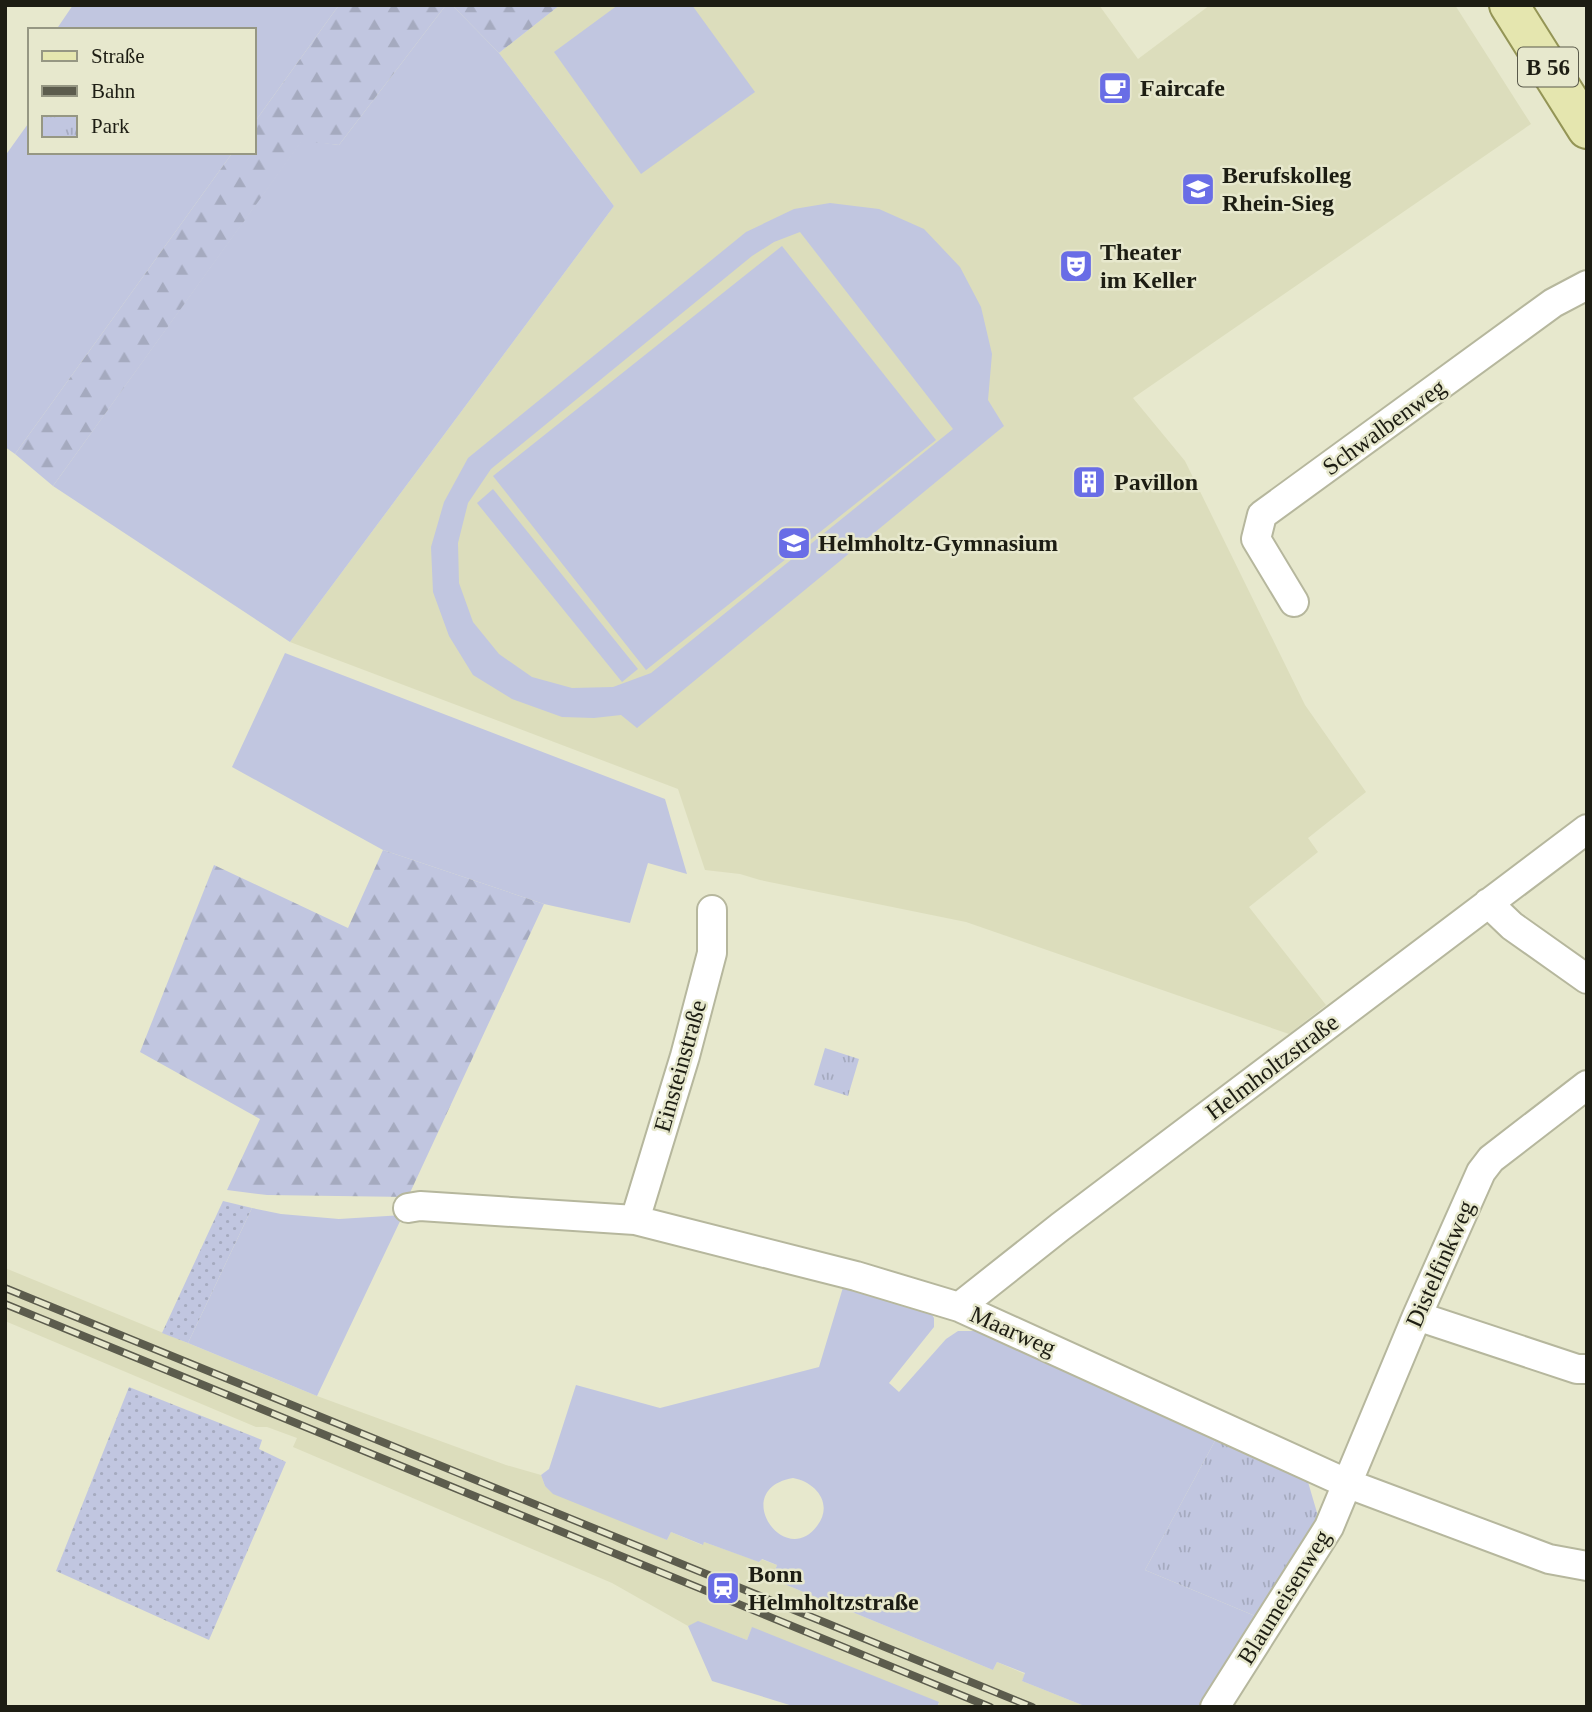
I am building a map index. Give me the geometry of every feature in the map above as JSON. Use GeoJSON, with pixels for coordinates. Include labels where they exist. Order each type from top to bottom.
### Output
{"type":"FeatureCollection","features":[{"type":"Feature","properties":{"kind":"main road","name":"B 56"},"geometry":{"type":"LineString","coordinates":[[1509,5],[1587,129]]}},
{"type":"Feature","properties":{"kind":"street","name":"Schwalbenweg"},"geometry":{"type":"LineString","coordinates":[[1294,602],[1256,539],[1262,515],[1553,303],[1587,285]]}},
{"type":"Feature","properties":{"kind":"street","name":"Helmholtzstraße"},"geometry":{"type":"LineString","coordinates":[[959,1307],[1060,1227],[1587,829]]}},
{"type":"Feature","properties":{"kind":"street"},"geometry":{"type":"LineString","coordinates":[[1488,903],[1512,926],[1587,979]]}},
{"type":"Feature","properties":{"kind":"street","name":"Einsteinstraße"},"geometry":{"type":"LineString","coordinates":[[635,1220],[685,1056],[712,953],[712,910]]}},
{"type":"Feature","properties":{"kind":"street","name":"Distelfinkweg"},"geometry":{"type":"LineString","coordinates":[[1346,1483],[1481,1172],[1491,1159],[1587,1085]]}},
{"type":"Feature","properties":{"kind":"street","name":"Maarweg"},"geometry":{"type":"LineString","coordinates":[[408,1208],[459,1208],[635,1220],[856,1276],[959,1307],[1346,1483],[1549,1559],[1587,1566]]}},
{"type":"Feature","properties":{"kind":"street"},"geometry":{"type":"LineString","coordinates":[[1417,1317],[1577,1369],[1587,1369]]}},
{"type":"Feature","properties":{"kind":"street","name":"Blaumeisenweg"},"geometry":{"type":"LineString","coordinates":[[1215,1707],[1329,1527],[1346,1483]]}},
{"type":"Feature","properties":{"kind":"shaded area","name":"Helmholtz-Gymnasium"},"geometry":{"type":"Polygon","coordinates":[[[560,5],[1099,5],[1138,59],[1210,5],[1455,5],[1531,124],[1133,398],[1185,461],[1305,705],[1366,792],[1308,838],[1318,852],[1249,907],[1326,1005],[1289,1034],[966,922],[740,874],[705,870],[678,789],[290,642],[614,206],[499,53],[560,5]]]}},
{"type":"Feature","properties":{"kind":"shaded area"},"geometry":{"type":"Polygon","coordinates":[[[5,1268],[317,1396],[506,1465],[541,1475],[545,1486],[667,1540],[671,1532],[702,1545],[704,1542],[760,1562],[761,1559],[777,1565],[772,1579],[993,1670],[997,1662],[1025,1674],[1022,1681],[1087,1707],[937,1707],[939,1703],[752,1628],[747,1640],[698,1622],[688,1626],[612,1583],[293,1447],[297,1438],[267,1427],[256,1427],[5,1321],[5,1268]]]}},
{"type":"Feature","properties":{"kind":"green space"},"geometry":{"type":"Polygon","coordinates":[[[73,5],[339,5],[256,120],[256,28],[57,28],[73,5]]]}},
{"type":"Feature","properties":{"kind":"green space"},"geometry":{"type":"Polygon","coordinates":[[[339,5],[446,5],[339,145],[302,141],[53,486],[15,454],[232,154],[256,154],[256,120],[339,5]]]}},
{"type":"Feature","properties":{"kind":"green space"},"geometry":{"type":"Polygon","coordinates":[[[446,5],[452,5],[499,53],[614,206],[290,642],[53,486],[302,140],[339,145],[446,5]]]}},
{"type":"Feature","properties":{"kind":"green space"},"geometry":{"type":"Polygon","coordinates":[[[452,5],[560,5],[499,53],[452,5]]]}},
{"type":"Feature","properties":{"kind":"green space"},"geometry":{"type":"Polygon","coordinates":[[[618,5],[692,5],[755,92],[641,174],[554,52],[618,5]]]}},
{"type":"Feature","properties":{"kind":"green space"},"geometry":{"type":"Polygon","coordinates":[[[28,124],[28,154],[232,154],[15,454],[5,447],[5,156],[28,124]]]}},
{"type":"Feature","properties":{"kind":"green space"},"geometry":{"type":"Polygon","coordinates":[[[830,203],[879,209],[924,229],[960,267],[981,307],[992,354],[988,400],[1004,426],[637,728],[621,715],[562,717],[512,699],[473,675],[449,636],[433,592],[431,547],[444,502],[468,458],[746,232],[794,209],[830,203]],[[800,232],[774,242],[752,256],[491,469],[468,503],[458,543],[459,583],[473,622],[499,654],[532,677],[572,688],[613,687],[651,673],[953,429],[800,232]]]}},
{"type":"Feature","properties":{"kind":"green space"},"geometry":{"type":"Polygon","coordinates":[[[782,246],[936,440],[646,670],[493,476],[782,246]]]}},
{"type":"Feature","properties":{"kind":"green space"},"geometry":{"type":"Polygon","coordinates":[[[493,489],[638,669],[622,682],[477,503],[493,489]]]}},
{"type":"Feature","properties":{"kind":"green space"},"geometry":{"type":"Polygon","coordinates":[[[285,653],[665,799],[687,874],[648,863],[630,923],[544,904],[383,850],[232,767],[285,653]]]}},
{"type":"Feature","properties":{"kind":"green space"},"geometry":{"type":"Polygon","coordinates":[[[383,850],[544,904],[408,1197],[267,1195],[227,1190],[260,1119],[140,1052],[214,865],[348,928],[383,850]]]}},
{"type":"Feature","properties":{"kind":"green space"},"geometry":{"type":"Polygon","coordinates":[[[825,1048],[859,1059],[848,1096],[814,1085],[825,1048]]]}},
{"type":"Feature","properties":{"kind":"green space"},"geometry":{"type":"Polygon","coordinates":[[[223,1201],[252,1208],[188,1343],[162,1333],[223,1201]]]}},
{"type":"Feature","properties":{"kind":"green space"},"geometry":{"type":"Polygon","coordinates":[[[252,1208],[281,1214],[339,1219],[403,1215],[317,1396],[188,1343],[252,1208]]]}},
{"type":"Feature","properties":{"kind":"green space"},"geometry":{"type":"Polygon","coordinates":[[[844,1284],[928,1308],[934,1318],[934,1327],[889,1383],[899,1392],[946,1339],[958,1331],[977,1331],[1216,1439],[1145,1570],[1260,1618],[1203,1707],[1087,1707],[1022,1681],[1025,1673],[997,1662],[993,1670],[772,1579],[777,1565],[762,1559],[759,1562],[704,1542],[703,1545],[671,1532],[667,1540],[553,1494],[545,1486],[541,1475],[549,1469],[576,1385],[660,1408],[819,1367],[844,1284]],[[793,1478],[774,1485],[765,1496],[764,1510],[769,1523],[778,1533],[790,1539],[804,1537],[817,1526],[824,1510],[820,1495],[801,1480],[793,1478]]]}},
{"type":"Feature","properties":{"kind":"green space"},"geometry":{"type":"Polygon","coordinates":[[[129,1387],[262,1440],[259,1449],[286,1462],[209,1640],[56,1571],[129,1387]]]}},
{"type":"Feature","properties":{"kind":"green space"},"geometry":{"type":"Polygon","coordinates":[[[1216,1439],[1308,1482],[1318,1516],[1260,1618],[1145,1570],[1216,1439]]]}},
{"type":"Feature","properties":{"kind":"green space"},"geometry":{"type":"Polygon","coordinates":[[[698,1621],[747,1640],[752,1627],[939,1702],[937,1707],[796,1707],[712,1681],[688,1626],[698,1621]]]}},
{"type":"Feature","properties":{"kind":"railway"},"geometry":{"type":"LineString","coordinates":[[5,1288],[1032,1707]]}},
{"type":"Feature","properties":{"kind":"railway"},"geometry":{"type":"LineString","coordinates":[[5,1304],[990,1707]]}},
{"type":"Feature","properties":{"kind":"place","name":"Faircafe"},"geometry":{"type":"Point","coordinates":[1115,88]}},
{"type":"Feature","properties":{"kind":"place","name":"Berufskolleg Rhein-Sieg"},"geometry":{"type":"Point","coordinates":[1198,189]}},
{"type":"Feature","properties":{"kind":"place","name":"Theater im Keller"},"geometry":{"type":"Point","coordinates":[1076,266]}},
{"type":"Feature","properties":{"kind":"place","name":"Pavillon"},"geometry":{"type":"Point","coordinates":[1089,482]}},
{"type":"Feature","properties":{"kind":"place","name":"Helmholtz-Gymnasium"},"geometry":{"type":"Point","coordinates":[794,543]}},
{"type":"Feature","properties":{"kind":"place","name":"Bonn Helmholtzstraße"},"geometry":{"type":"Point","coordinates":[723,1588]}}]}
